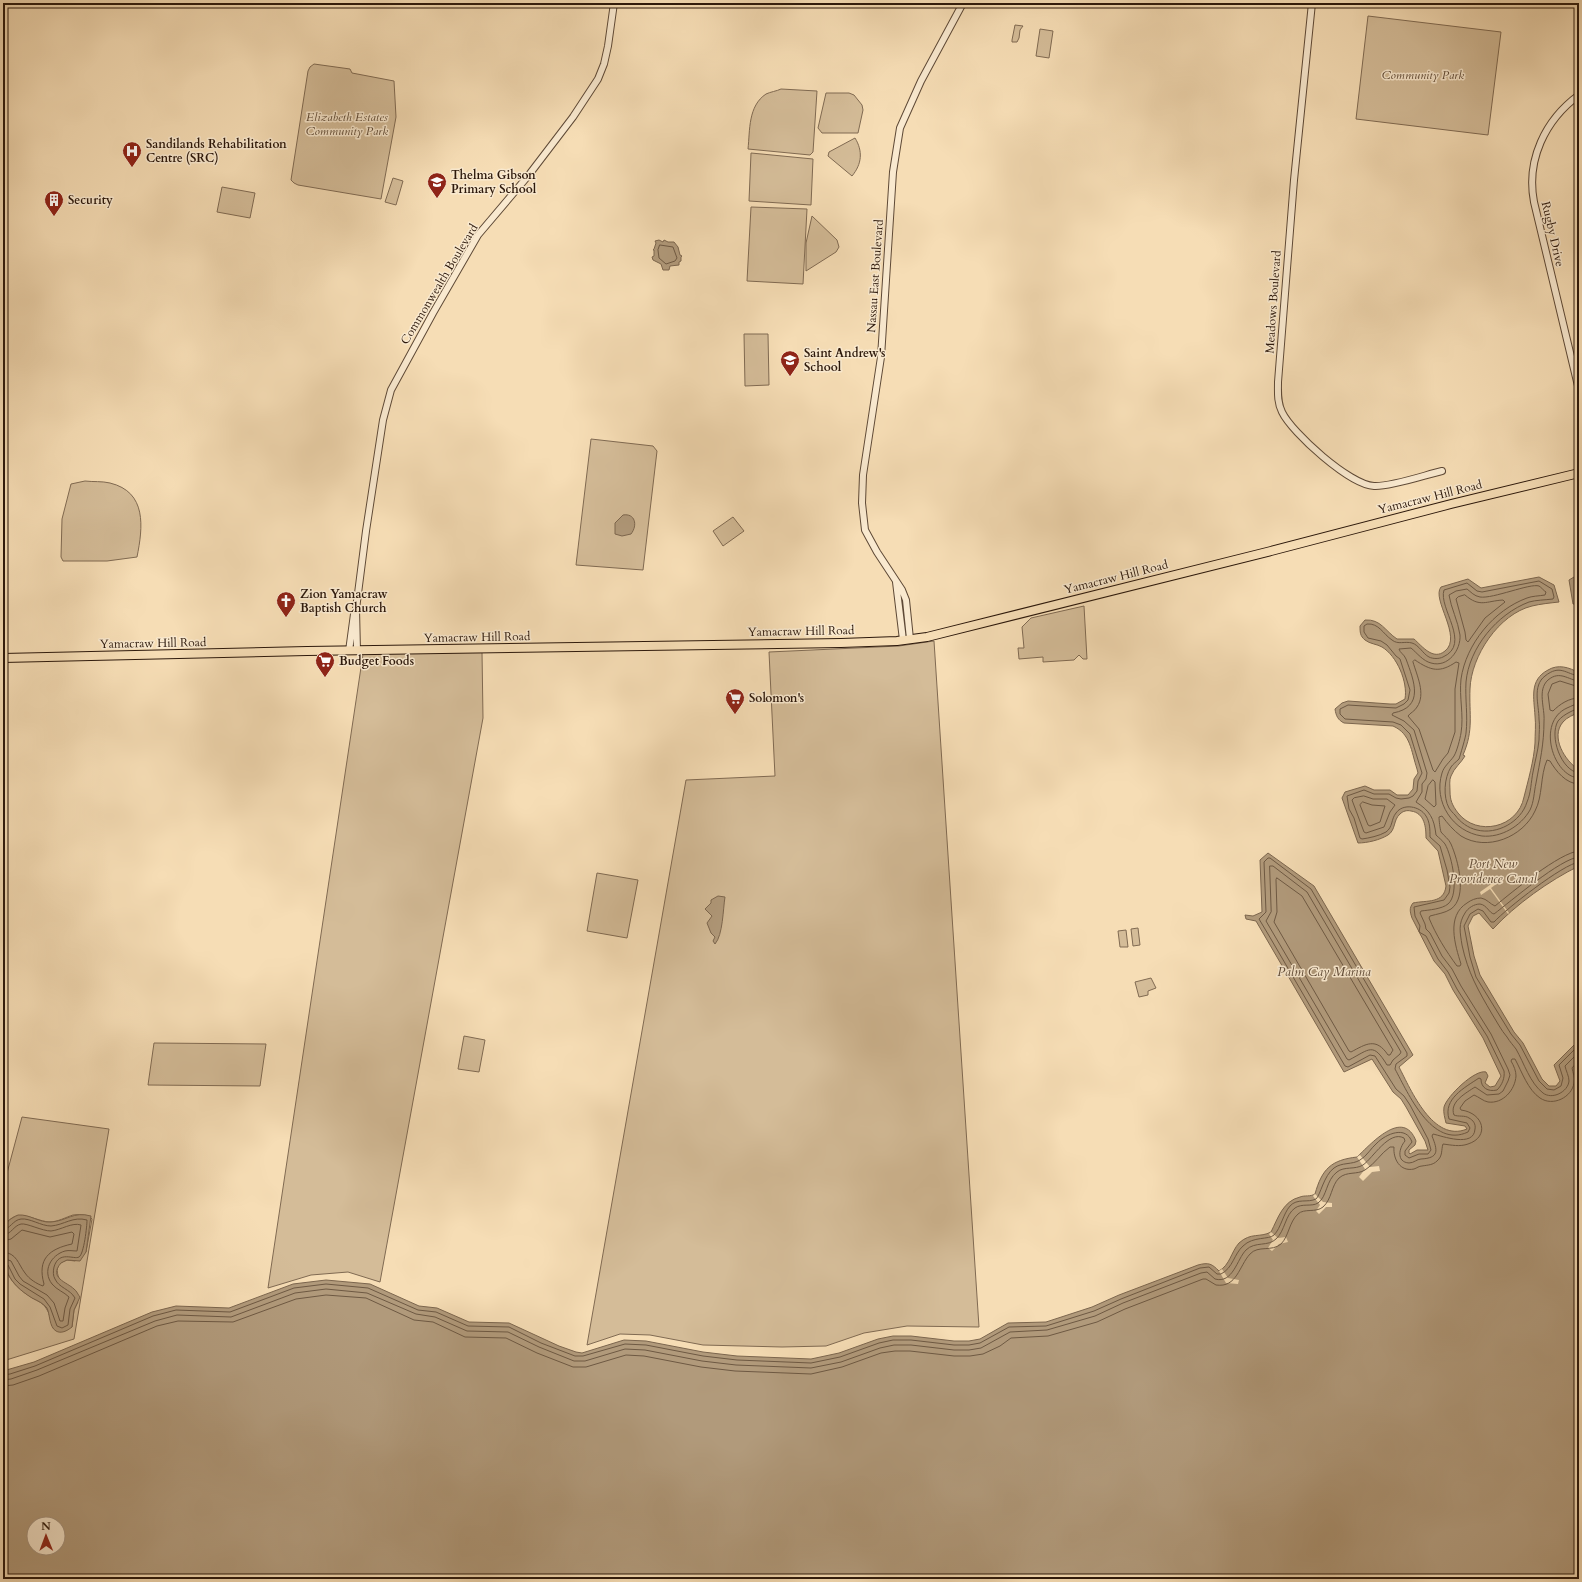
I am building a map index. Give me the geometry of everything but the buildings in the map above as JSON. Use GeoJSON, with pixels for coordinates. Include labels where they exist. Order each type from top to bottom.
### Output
{"type":"FeatureCollection","features":[{"type":"Feature","properties":{"kind":"main road","name":"Yamacraw Hill Road"},"geometry":{"type":"LineString","coordinates":[[3,658],[841,643],[906,640],[927,637],[1579,473]]}},
{"type":"Feature","properties":{"kind":"street","name":"Commonwealth Boulevard"},"geometry":{"type":"LineString","coordinates":[[353,651],[356,609],[366,531],[383,420],[391,390],[478,235],[542,158],[573,117],[598,78],[604,64],[608,46],[614,3]]}},
{"type":"Feature","properties":{"kind":"street","name":"Nassau East Boulevard"},"geometry":{"type":"LineString","coordinates":[[906,640],[906,600],[902,590],[865,530],[862,503],[863,475],[881,357],[893,172],[900,128],[921,81],[963,3]]}},
{"type":"Feature","properties":{"kind":"street","name":"Meadows Boulevard"},"geometry":{"type":"LineString","coordinates":[[1312,3],[1290,223],[1278,382],[1280,408],[1286,419],[1300,436],[1340,470],[1362,484],[1385,486],[1442,471]]}},
{"type":"Feature","properties":{"kind":"street","name":"Rugby Drive"},"geometry":{"type":"LineString","coordinates":[[1579,95],[1558,114],[1546,130],[1534,161],[1532,183],[1534,202],[1579,390]]}},
{"type":"Feature","properties":{"kind":"green space","name":"Community Park"},"geometry":{"type":"Polygon","coordinates":[[[1368,16],[1501,32],[1488,135],[1356,119],[1368,16]]]}},
{"type":"Feature","properties":{"kind":"green space"},"geometry":{"type":"Polygon","coordinates":[[[1015,25],[1023,26],[1020,30],[1017,42],[1012,42],[1012,40],[1015,25]]]}},
{"type":"Feature","properties":{"kind":"green space"},"geometry":{"type":"Polygon","coordinates":[[[1040,29],[1053,31],[1049,58],[1036,56],[1040,29]]]}},
{"type":"Feature","properties":{"kind":"green space","name":"Elizabeth Estates Community Park"},"geometry":{"type":"Polygon","coordinates":[[[314,64],[350,69],[352,73],[394,81],[396,117],[381,199],[298,185],[291,180],[308,71],[314,64]]]}},
{"type":"Feature","properties":{"kind":"green space"},"geometry":{"type":"Polygon","coordinates":[[[781,89],[817,91],[813,152],[810,155],[748,149],[751,119],[756,105],[766,94],[781,89]]]}},
{"type":"Feature","properties":{"kind":"green space"},"geometry":{"type":"Polygon","coordinates":[[[826,93],[849,93],[854,95],[862,105],[863,110],[858,133],[822,133],[818,128],[826,93]]]}},
{"type":"Feature","properties":{"kind":"green space"},"geometry":{"type":"Polygon","coordinates":[[[855,138],[858,143],[860,157],[858,167],[852,176],[828,156],[829,152],[855,138]]]}},
{"type":"Feature","properties":{"kind":"green space"},"geometry":{"type":"Polygon","coordinates":[[[751,153],[813,159],[811,205],[749,201],[751,153]]]}},
{"type":"Feature","properties":{"kind":"green space"},"geometry":{"type":"Polygon","coordinates":[[[393,178],[403,181],[396,205],[385,202],[393,178]]]}},
{"type":"Feature","properties":{"kind":"green space"},"geometry":{"type":"Polygon","coordinates":[[[222,187],[255,193],[250,218],[217,212],[222,187]]]}},
{"type":"Feature","properties":{"kind":"green space"},"geometry":{"type":"Polygon","coordinates":[[[751,207],[807,209],[803,284],[747,281],[751,207]]]}},
{"type":"Feature","properties":{"kind":"green space"},"geometry":{"type":"Polygon","coordinates":[[[812,216],[837,240],[839,247],[836,252],[806,271],[806,243],[812,216]]]}},
{"type":"Feature","properties":{"kind":"green space"},"geometry":{"type":"Polygon","coordinates":[[[744,334],[768,334],[769,385],[745,386],[744,334]]]}},
{"type":"Feature","properties":{"kind":"green space"},"geometry":{"type":"Polygon","coordinates":[[[591,439],[653,446],[657,451],[643,570],[576,565],[591,439]]]}},
{"type":"Feature","properties":{"kind":"green space"},"geometry":{"type":"Polygon","coordinates":[[[85,481],[107,482],[122,488],[131,494],[140,512],[141,534],[137,557],[107,561],[63,561],[61,557],[62,519],[71,484],[85,481]]]}},
{"type":"Feature","properties":{"kind":"green space"},"geometry":{"type":"Polygon","coordinates":[[[733,517],[744,531],[723,546],[713,531],[733,517]]]}},
{"type":"Feature","properties":{"kind":"green space"},"geometry":{"type":"Polygon","coordinates":[[[1084,606],[1087,659],[1083,659],[1079,655],[1074,660],[1043,662],[1043,657],[1019,659],[1018,648],[1024,648],[1022,627],[1031,618],[1084,606]]]}},
{"type":"Feature","properties":{"kind":"green space"},"geometry":{"type":"Polygon","coordinates":[[[934,641],[979,1327],[907,1326],[864,1333],[826,1346],[782,1347],[703,1345],[650,1335],[620,1334],[587,1345],[686,780],[775,776],[769,652],[899,646],[934,641]]]}},
{"type":"Feature","properties":{"kind":"green space"},"geometry":{"type":"Polygon","coordinates":[[[482,652],[483,718],[380,1282],[348,1272],[311,1275],[268,1288],[363,654],[482,652]]]}},
{"type":"Feature","properties":{"kind":"green space"},"geometry":{"type":"Polygon","coordinates":[[[597,873],[638,880],[627,938],[587,931],[597,873]]]}},
{"type":"Feature","properties":{"kind":"green space"},"geometry":{"type":"Polygon","coordinates":[[[1138,928],[1140,945],[1133,946],[1131,929],[1138,928]]]}},
{"type":"Feature","properties":{"kind":"green space"},"geometry":{"type":"Polygon","coordinates":[[[1126,930],[1128,947],[1120,947],[1118,931],[1126,930]]]}},
{"type":"Feature","properties":{"kind":"green space"},"geometry":{"type":"Polygon","coordinates":[[[1151,978],[1156,988],[1148,991],[1148,995],[1139,997],[1135,982],[1151,978]]]}},
{"type":"Feature","properties":{"kind":"green space"},"geometry":{"type":"Polygon","coordinates":[[[464,1036],[485,1040],[479,1072],[458,1069],[464,1036]]]}},
{"type":"Feature","properties":{"kind":"green space"},"geometry":{"type":"Polygon","coordinates":[[[154,1043],[266,1044],[260,1086],[148,1085],[154,1043]]]}},
{"type":"Feature","properties":{"kind":"green space"},"geometry":{"type":"Polygon","coordinates":[[[22,1117],[109,1129],[74,1339],[3,1361],[3,1259],[9,1277],[16,1286],[46,1308],[53,1328],[72,1327],[74,1310],[78,1302],[62,1284],[57,1273],[60,1263],[67,1260],[75,1261],[86,1252],[92,1219],[89,1216],[75,1215],[49,1222],[30,1217],[18,1216],[8,1222],[3,1229],[3,1188],[22,1117]]]}},
{"type":"Feature","properties":{"kind":"water"},"geometry":{"type":"Polygon","coordinates":[[[659,240],[663,242],[664,240],[674,242],[678,247],[680,255],[682,256],[679,265],[670,266],[669,270],[663,270],[661,264],[653,260],[652,257],[654,256],[653,250],[656,243],[655,241],[659,240]]]}},
{"type":"Feature","properties":{"kind":"water"},"geometry":{"type":"Polygon","coordinates":[[[623,515],[633,518],[635,524],[631,534],[622,536],[615,534],[615,523],[623,515]]]}},
{"type":"Feature","properties":{"kind":"water"},"geometry":{"type":"Polygon","coordinates":[[[1579,574],[1579,604],[1573,604],[1569,580],[1579,574]]]}},
{"type":"Feature","properties":{"kind":"water"},"geometry":{"type":"Polygon","coordinates":[[[1539,577],[1554,585],[1559,602],[1532,606],[1509,618],[1498,627],[1489,638],[1475,663],[1470,689],[1469,738],[1463,755],[1465,756],[1454,770],[1450,778],[1450,794],[1452,802],[1458,813],[1466,820],[1475,825],[1486,827],[1496,826],[1514,816],[1520,808],[1531,770],[1535,743],[1535,684],[1542,674],[1556,667],[1571,669],[1579,673],[1579,712],[1563,722],[1559,728],[1558,735],[1564,755],[1579,770],[1579,866],[1556,878],[1533,894],[1493,929],[1479,913],[1473,916],[1468,926],[1474,956],[1480,975],[1514,1032],[1523,1043],[1542,1079],[1549,1086],[1556,1086],[1560,1081],[1554,1065],[1579,1040],[1579,1579],[3,1579],[3,1371],[34,1362],[152,1312],[176,1306],[229,1308],[293,1284],[326,1280],[370,1284],[419,1306],[437,1308],[469,1322],[509,1323],[559,1346],[582,1353],[624,1340],[646,1341],[703,1352],[737,1356],[811,1359],[839,1353],[878,1339],[893,1336],[911,1336],[954,1341],[980,1339],[1008,1323],[1046,1322],[1092,1307],[1119,1295],[1198,1265],[1210,1264],[1219,1271],[1226,1265],[1236,1247],[1243,1240],[1251,1236],[1263,1235],[1271,1232],[1285,1206],[1289,1202],[1300,1197],[1315,1194],[1321,1178],[1329,1167],[1334,1163],[1348,1158],[1357,1157],[1386,1132],[1395,1128],[1403,1127],[1410,1131],[1416,1141],[1415,1145],[1409,1150],[1410,1154],[1417,1150],[1428,1150],[1425,1141],[1406,1107],[1401,1099],[1393,1092],[1372,1059],[1344,1072],[1256,921],[1246,919],[1245,915],[1253,916],[1262,912],[1260,860],[1268,853],[1314,886],[1413,1055],[1399,1067],[1425,1112],[1434,1122],[1444,1128],[1455,1131],[1467,1129],[1465,1126],[1446,1123],[1444,1107],[1446,1102],[1462,1084],[1481,1072],[1486,1072],[1488,1076],[1485,1083],[1490,1087],[1495,1086],[1501,1076],[1483,1038],[1453,990],[1445,974],[1434,961],[1411,916],[1410,908],[1413,903],[1434,900],[1442,896],[1445,892],[1446,886],[1438,851],[1426,838],[1426,830],[1422,818],[1416,812],[1410,811],[1404,811],[1398,816],[1391,833],[1388,835],[1373,841],[1358,843],[1342,798],[1345,792],[1365,786],[1374,790],[1390,790],[1397,795],[1408,795],[1413,789],[1414,779],[1418,773],[1412,750],[1407,738],[1399,729],[1393,726],[1344,723],[1338,718],[1335,709],[1342,703],[1348,701],[1396,704],[1405,699],[1405,685],[1397,663],[1382,647],[1367,641],[1361,635],[1360,626],[1365,620],[1379,623],[1397,639],[1414,639],[1424,649],[1432,653],[1441,654],[1450,645],[1451,637],[1440,600],[1439,593],[1441,587],[1468,579],[1481,588],[1539,577]]]}},
{"type":"Feature","properties":{"kind":"water"},"geometry":{"type":"Polygon","coordinates":[[[718,896],[725,897],[720,935],[715,944],[713,941],[715,937],[711,933],[707,923],[712,916],[705,909],[711,903],[711,900],[718,896]]]}},
{"type":"Feature","properties":{"kind":"water"},"geometry":{"type":"Polygon","coordinates":[[[18,1215],[47,1222],[57,1221],[75,1215],[91,1216],[86,1252],[80,1261],[67,1260],[61,1263],[57,1272],[60,1279],[75,1290],[80,1297],[74,1310],[72,1327],[66,1331],[56,1331],[52,1327],[47,1308],[42,1303],[17,1287],[8,1274],[3,1252],[4,1229],[9,1220],[18,1215]]]}},
{"type":"Feature","properties":{"kind":"pier"},"geometry":{"type":"Polygon","coordinates":[[[1497,880],[1499,882],[1491,888],[1509,913],[1508,914],[1490,889],[1481,895],[1480,892],[1497,880]]]}},
{"type":"Feature","properties":{"kind":"pier"},"geometry":{"type":"Polygon","coordinates":[[[1360,1155],[1370,1167],[1379,1166],[1380,1171],[1372,1172],[1363,1181],[1359,1177],[1365,1169],[1357,1157],[1360,1155]]]}},
{"type":"Feature","properties":{"kind":"pier"},"geometry":{"type":"Polygon","coordinates":[[[1315,1194],[1323,1202],[1332,1203],[1332,1207],[1326,1207],[1319,1214],[1316,1211],[1320,1205],[1313,1196],[1315,1194]]]}},
{"type":"Feature","properties":{"kind":"pier"},"geometry":{"type":"Polygon","coordinates":[[[1271,1232],[1278,1238],[1286,1237],[1288,1242],[1279,1244],[1272,1251],[1268,1248],[1273,1240],[1269,1234],[1271,1232]]]}},
{"type":"Feature","properties":{"kind":"pier"},"geometry":{"type":"Polygon","coordinates":[[[1222,1269],[1228,1278],[1239,1280],[1238,1284],[1226,1283],[1219,1271],[1222,1269]]]}},
{"type":"Feature","properties":{"kind":"place","name":"Sandilands Rehabilitation Centre (SRC)"},"geometry":{"type":"Point","coordinates":[132,168]}},
{"type":"Feature","properties":{"kind":"place","name":"Thelma Gibson Primary School"},"geometry":{"type":"Point","coordinates":[437,199]}},
{"type":"Feature","properties":{"kind":"place","name":"Security"},"geometry":{"type":"Point","coordinates":[54,217]}},
{"type":"Feature","properties":{"kind":"place","name":"Saint Andrew's School"},"geometry":{"type":"Point","coordinates":[790,377]}},
{"type":"Feature","properties":{"kind":"place","name":"Zion Yamacraw Baptish Church"},"geometry":{"type":"Point","coordinates":[286,618]}},
{"type":"Feature","properties":{"kind":"place","name":"Budget Foods"},"geometry":{"type":"Point","coordinates":[325,678]}},
{"type":"Feature","properties":{"kind":"place","name":"Solomon's"},"geometry":{"type":"Point","coordinates":[735,715]}},
{"type":"Feature","properties":{"kind":"water label","name":"Port New Providence Canal"},"geometry":{"type":"Point","coordinates":[1493,870]}},
{"type":"Feature","properties":{"kind":"water label","name":"Palm Cay Marina"},"geometry":{"type":"Point","coordinates":[1324,971]}}]}
